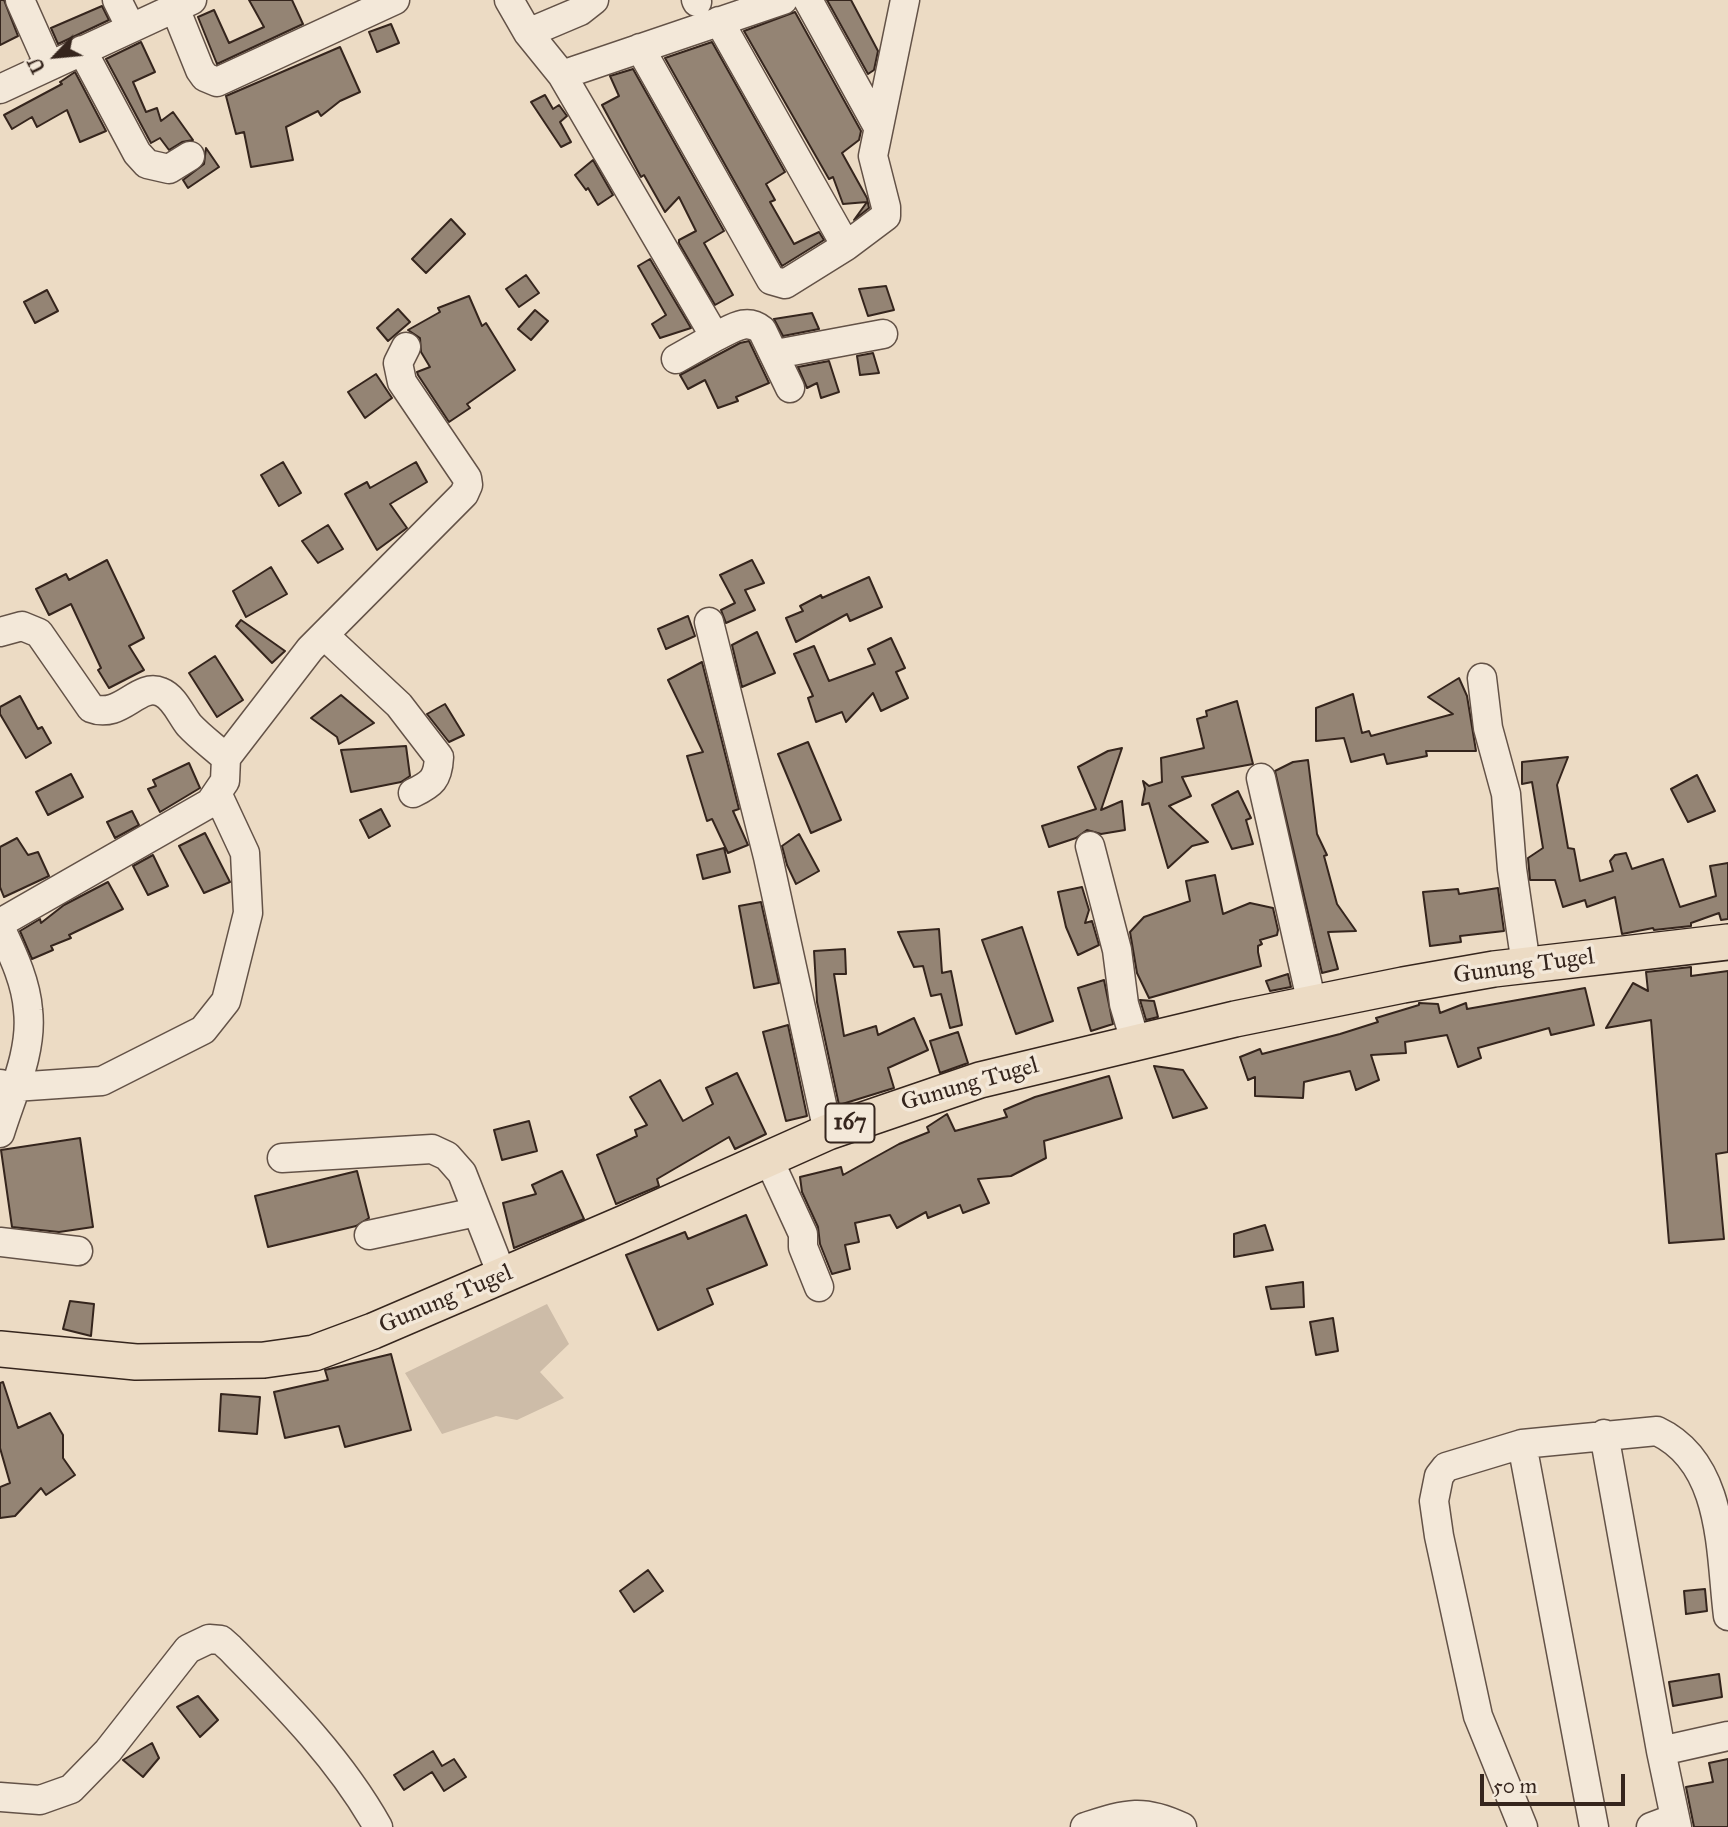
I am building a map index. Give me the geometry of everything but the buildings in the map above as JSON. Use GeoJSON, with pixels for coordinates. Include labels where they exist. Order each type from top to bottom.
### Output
{"type":"FeatureCollection","features":[{"type":"Feature","properties":{"kind":"main road","name":"Gunung Tugel"},"geometry":{"type":"LineString","coordinates":[[0,1349],[136,1362],[292,1357],[314,1353],[373,1331],[828,1132],[981,1080],[1135,1041],[1312,1004],[1526,965],[1728,942]]}},
{"type":"Feature","properties":{"kind":"street"},"geometry":{"type":"LineString","coordinates":[[20,0],[49,65]]}},
{"type":"Feature","properties":{"kind":"street"},"geometry":{"type":"LineString","coordinates":[[117,0],[131,28]]}},
{"type":"Feature","properties":{"kind":"street"},"geometry":{"type":"LineString","coordinates":[[0,89],[183,4],[200,70],[205,77],[217,82],[395,0]]}},
{"type":"Feature","properties":{"kind":"street"},"geometry":{"type":"LineString","coordinates":[[509,0],[528,33],[562,75],[715,337]]}},
{"type":"Feature","properties":{"kind":"street"},"geometry":{"type":"LineString","coordinates":[[528,33],[580,11],[594,0]]}},
{"type":"Feature","properties":{"kind":"street"},"geometry":{"type":"LineString","coordinates":[[562,75],[783,0]]}},
{"type":"Feature","properties":{"kind":"street"},"geometry":{"type":"LineString","coordinates":[[808,0],[878,127]]}},
{"type":"Feature","properties":{"kind":"street"},"geometry":{"type":"LineString","coordinates":[[640,48],[771,280],[785,284],[846,246],[886,216],[887,207],[873,156],[905,0]]}},
{"type":"Feature","properties":{"kind":"street"},"geometry":{"type":"LineString","coordinates":[[719,21],[846,246]]}},
{"type":"Feature","properties":{"kind":"street"},"geometry":{"type":"LineString","coordinates":[[82,50],[137,153],[147,164],[169,169],[190,156]]}},
{"type":"Feature","properties":{"kind":"street"},"geometry":{"type":"LineString","coordinates":[[676,359],[745,323],[754,324],[762,330],[776,354],[790,388]]}},
{"type":"Feature","properties":{"kind":"street"},"geometry":{"type":"LineString","coordinates":[[776,354],[883,334]]}},
{"type":"Feature","properties":{"kind":"street"},"geometry":{"type":"LineString","coordinates":[[0,1133],[7,1086],[24,1053],[29,1010],[19,970],[0,925],[210,803],[225,781],[226,758],[310,649],[467,490],[467,478],[401,382],[398,363],[406,347]]}},
{"type":"Feature","properties":{"kind":"street"},"geometry":{"type":"LineString","coordinates":[[709,622],[768,857],[828,1132]]}},
{"type":"Feature","properties":{"kind":"street"},"geometry":{"type":"LineString","coordinates":[[0,632],[22,626],[39,633],[91,708],[102,712],[117,709],[149,691],[161,692],[172,700],[190,726],[226,758]]}},
{"type":"Feature","properties":{"kind":"street"},"geometry":{"type":"LineString","coordinates":[[324,635],[399,705],[439,757],[438,774],[431,785],[413,793]]}},
{"type":"Feature","properties":{"kind":"street"},"geometry":{"type":"LineString","coordinates":[[1482,678],[1488,728],[1506,794],[1512,869],[1526,965]]}},
{"type":"Feature","properties":{"kind":"street"},"geometry":{"type":"LineString","coordinates":[[1261,778],[1312,1004]]}},
{"type":"Feature","properties":{"kind":"street"},"geometry":{"type":"LineString","coordinates":[[7,1086],[102,1081],[203,1030],[226,1000],[248,912],[245,853],[217,793]]}},
{"type":"Feature","properties":{"kind":"street"},"geometry":{"type":"LineString","coordinates":[[1090,846],[1135,1041]]}},
{"type":"Feature","properties":{"kind":"street"},"geometry":{"type":"LineString","coordinates":[[282,1158],[432,1149],[447,1156],[462,1173],[502,1275]]}},
{"type":"Feature","properties":{"kind":"street"},"geometry":{"type":"LineString","coordinates":[[768,1158],[803,1234],[803,1247],[819,1287]]}},
{"type":"Feature","properties":{"kind":"street"},"geometry":{"type":"LineString","coordinates":[[369,1235],[476,1212]]}},
{"type":"Feature","properties":{"kind":"street"},"geometry":{"type":"LineString","coordinates":[[0,1242],[79,1251]]}},
{"type":"Feature","properties":{"kind":"street"},"geometry":{"type":"LineString","coordinates":[[1523,1827],[1478,1716],[1437,1527],[1434,1501],[1439,1476],[1446,1466],[1522,1444],[1657,1431],[1671,1437],[1700,1472],[1715,1501],[1728,1616]]}},
{"type":"Feature","properties":{"kind":"street"},"geometry":{"type":"LineString","coordinates":[[1604,1434],[1661,1751],[1668,1824]]}},
{"type":"Feature","properties":{"kind":"street"},"geometry":{"type":"LineString","coordinates":[[1522,1444],[1594,1827]]}},
{"type":"Feature","properties":{"kind":"street"},"geometry":{"type":"LineString","coordinates":[[0,1797],[40,1800],[71,1789],[108,1751],[188,1648],[209,1639],[221,1640],[230,1648],[315,1737],[357,1792],[378,1827]]}},
{"type":"Feature","properties":{"kind":"street"},"geometry":{"type":"LineString","coordinates":[[1661,1751],[1728,1736]]}},
{"type":"Feature","properties":{"kind":"street"},"geometry":{"type":"LineString","coordinates":[[1085,1827],[1122,1815],[1156,1815],[1182,1827]]}},
{"type":"Feature","properties":{"kind":"shaded area"},"geometry":{"type":"Polygon","coordinates":[[[547,1304],[569,1344],[540,1372],[564,1398],[517,1420],[496,1416],[442,1434],[405,1373],[547,1304]]]}}]}
